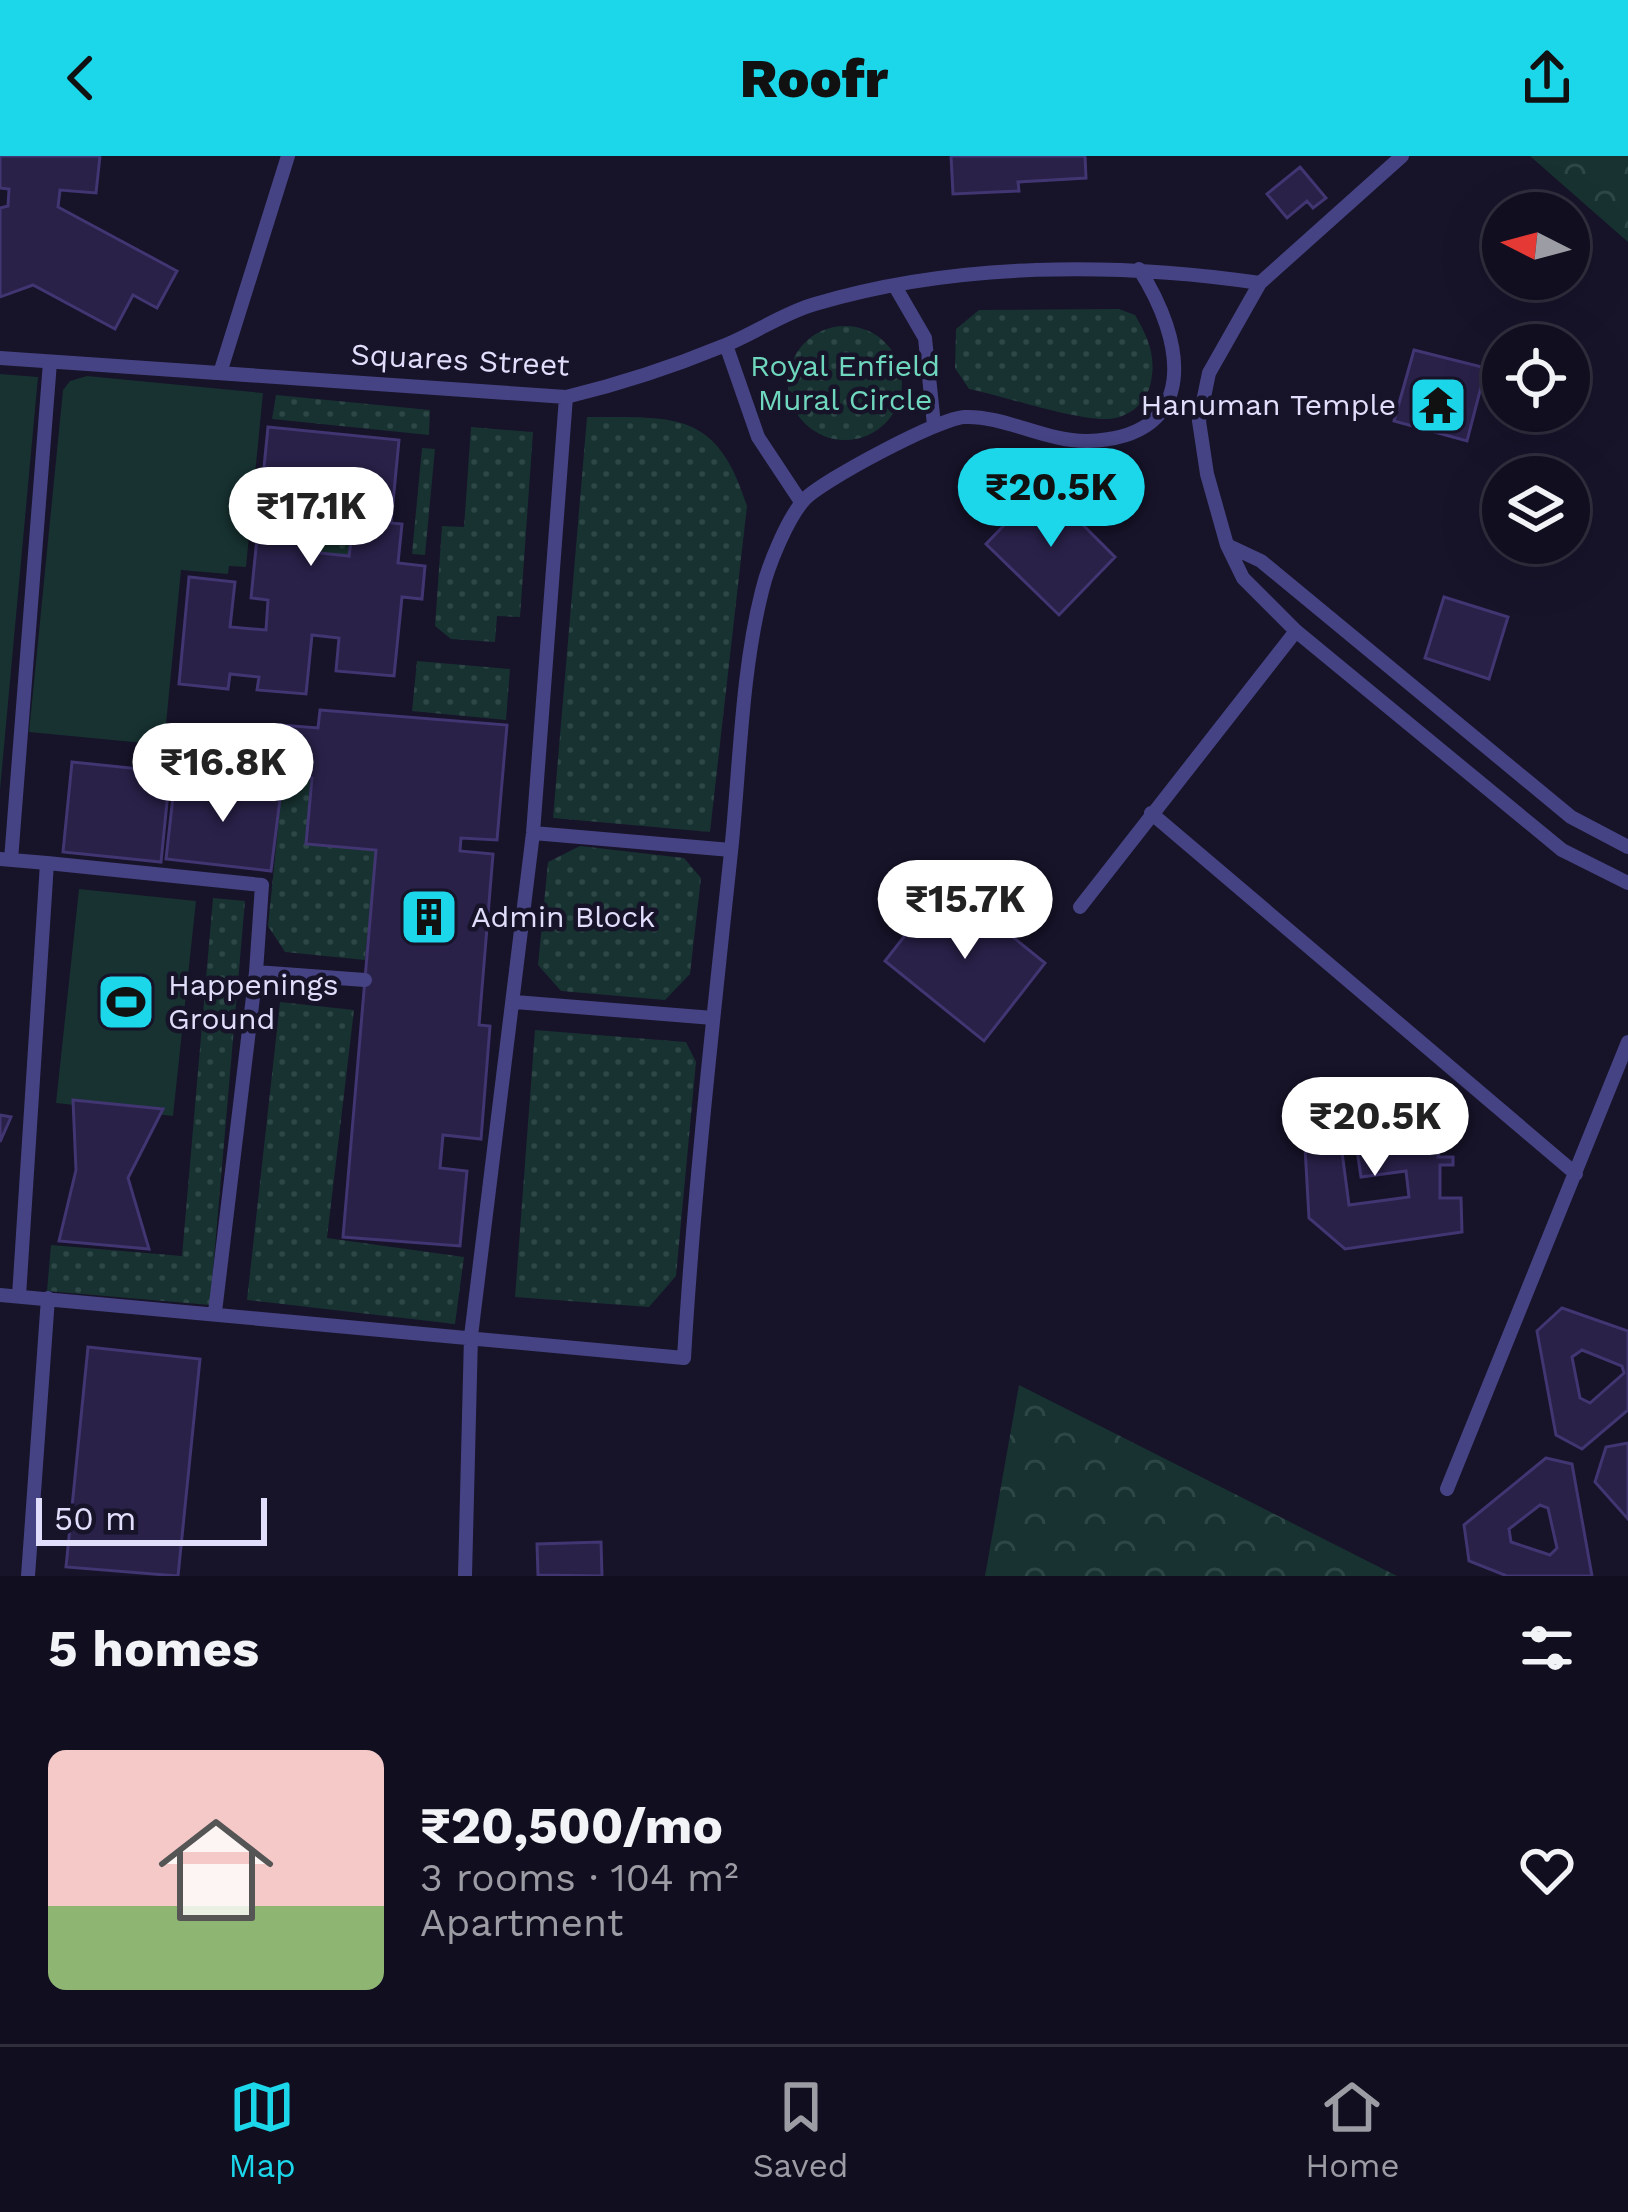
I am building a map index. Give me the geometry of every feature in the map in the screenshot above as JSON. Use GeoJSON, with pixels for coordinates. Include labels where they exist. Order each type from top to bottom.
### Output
{"type":"FeatureCollection","features":[{"type":"Feature","properties":{"kind":"lane"},"geometry":{"type":"LineString","coordinates":[[220,373],[288,156]]}},
{"type":"Feature","properties":{"kind":"lane"},"geometry":{"type":"LineString","coordinates":[[1402,156],[1260,283],[1209,373],[1199,422],[1207,474],[1227,545],[1243,578],[1296,631],[1562,850],[1628,883]]}},
{"type":"Feature","properties":{"kind":"lane"},"geometry":{"type":"LineString","coordinates":[[0,1295],[684,1358],[713,1018],[762,589],[801,502],[934,424],[965,417],[1086,441],[1128,435],[1159,414],[1175,392],[1174,343],[1162,304],[1139,269]]}},
{"type":"Feature","properties":{"kind":"lane","name":"Squares Street"},"geometry":{"type":"LineString","coordinates":[[0,358],[566,397],[726,345],[813,304],[896,288],[977,275],[1139,269],[1260,283]]}},
{"type":"Feature","properties":{"kind":"lane"},"geometry":{"type":"LineString","coordinates":[[896,288],[925,338],[934,424]]}},
{"type":"Feature","properties":{"kind":"lane"},"geometry":{"type":"LineString","coordinates":[[726,345],[758,436],[801,502]]}},
{"type":"Feature","properties":{"kind":"lane"},"geometry":{"type":"LineString","coordinates":[[50,362],[5,859],[262,885],[215,1312]]}},
{"type":"Feature","properties":{"kind":"lane"},"geometry":{"type":"LineString","coordinates":[[465,1576],[471,1336],[533,833],[566,397]]}},
{"type":"Feature","properties":{"kind":"lane"},"geometry":{"type":"LineString","coordinates":[[1227,545],[1261,562],[1571,817],[1628,847]]}},
{"type":"Feature","properties":{"kind":"lane"},"geometry":{"type":"LineString","coordinates":[[1080,907],[1296,631]]}},
{"type":"Feature","properties":{"kind":"lane"},"geometry":{"type":"LineString","coordinates":[[1151,813],[1576,1174]]}},
{"type":"Feature","properties":{"kind":"lane"},"geometry":{"type":"LineString","coordinates":[[533,833],[731,850]]}},
{"type":"Feature","properties":{"kind":"lane"},"geometry":{"type":"LineString","coordinates":[[20,1296],[47,863]]}},
{"type":"Feature","properties":{"kind":"lane"},"geometry":{"type":"LineString","coordinates":[[256,972],[365,980]]}},
{"type":"Feature","properties":{"kind":"lane"},"geometry":{"type":"LineString","coordinates":[[514,1002],[713,1018]]}},
{"type":"Feature","properties":{"kind":"lane"},"geometry":{"type":"LineString","coordinates":[[1447,1489],[1628,1042]]}},
{"type":"Feature","properties":{"kind":"lane"},"geometry":{"type":"LineString","coordinates":[[28,1576],[47,1298]]}},
{"type":"Feature","properties":{"kind":"green space"},"geometry":{"type":"Polygon","coordinates":[[[1530,156],[1628,156],[1628,242],[1590,209],[1590,192],[1571,192],[1530,156]]]}},
{"type":"Feature","properties":{"kind":"green space"},"geometry":{"type":"Polygon","coordinates":[[[1119,309],[1135,315],[1148,341],[1153,366],[1144,399],[1122,416],[1078,416],[969,389],[955,368],[956,329],[979,310],[1119,309]]]}},
{"type":"Feature","properties":{"kind":"green space","name":"Royal Enfield Mural Circle"},"geometry":{"type":"Polygon","coordinates":[[[845,326],[867,331],[885,343],[897,361],[902,383],[897,405],[885,423],[867,435],[845,440],[823,435],[805,423],[793,405],[788,383],[793,361],[805,343],[823,331],[845,326]]]}},
{"type":"Feature","properties":{"kind":"green space"},"geometry":{"type":"Polygon","coordinates":[[[0,374],[38,377],[0,790],[0,374]]]}},
{"type":"Feature","properties":{"kind":"green space"},"geometry":{"type":"Polygon","coordinates":[[[87,376],[263,393],[246,567],[229,566],[228,574],[181,570],[164,745],[29,732],[63,390],[70,381],[87,376]]]}},
{"type":"Feature","properties":{"kind":"green space"},"geometry":{"type":"Polygon","coordinates":[[[276,395],[430,410],[429,435],[272,419],[276,395]]]}},
{"type":"Feature","properties":{"kind":"green space"},"geometry":{"type":"Polygon","coordinates":[[[587,417],[669,420],[690,426],[722,452],[747,506],[710,832],[553,818],[587,417]]]}},
{"type":"Feature","properties":{"kind":"green space"},"geometry":{"type":"Polygon","coordinates":[[[471,427],[533,432],[520,617],[497,616],[495,642],[451,639],[435,626],[442,526],[464,527],[471,427]]]}},
{"type":"Feature","properties":{"kind":"green space"},"geometry":{"type":"Polygon","coordinates":[[[422,448],[435,449],[425,555],[412,554],[422,448]]]}},
{"type":"Feature","properties":{"kind":"green space"},"geometry":{"type":"Polygon","coordinates":[[[326,502],[356,506],[349,556],[320,553],[326,502]]]}},
{"type":"Feature","properties":{"kind":"green space"},"geometry":{"type":"Polygon","coordinates":[[[417,661],[510,669],[506,720],[412,711],[417,661]]]}},
{"type":"Feature","properties":{"kind":"green space"},"geometry":{"type":"Polygon","coordinates":[[[283,778],[311,781],[305,843],[376,850],[365,960],[285,952],[268,926],[283,778]]]}},
{"type":"Feature","properties":{"kind":"green space"},"geometry":{"type":"Polygon","coordinates":[[[580,846],[684,858],[701,878],[690,974],[665,1000],[561,991],[538,965],[548,862],[580,846]]]}},
{"type":"Feature","properties":{"kind":"green space","name":"Happenings Ground"},"geometry":{"type":"Polygon","coordinates":[[[79,889],[196,901],[173,1116],[56,1103],[79,889]]]}},
{"type":"Feature","properties":{"kind":"green space"},"geometry":{"type":"Polygon","coordinates":[[[213,898],[245,901],[210,1305],[47,1291],[51,1245],[182,1256],[213,898]]]}},
{"type":"Feature","properties":{"kind":"green space"},"geometry":{"type":"Polygon","coordinates":[[[280,1002],[354,1010],[327,1238],[464,1257],[455,1324],[247,1300],[280,1002]]]}},
{"type":"Feature","properties":{"kind":"green space"},"geometry":{"type":"Polygon","coordinates":[[[535,1030],[686,1042],[696,1062],[676,1276],[649,1307],[515,1297],[535,1030]]]}},
{"type":"Feature","properties":{"kind":"green space"},"geometry":{"type":"Polygon","coordinates":[[[1019,1385],[1397,1576],[985,1576],[1019,1385]]]}},
{"type":"Feature","properties":{"kind":"building"},"geometry":{"type":"Polygon","coordinates":[[[0,156],[100,156],[96,193],[60,190],[58,207],[177,271],[157,308],[133,295],[115,329],[33,285],[0,297],[0,208],[8,206],[9,189],[0,188],[0,156]]]}},
{"type":"Feature","properties":{"kind":"building"},"geometry":{"type":"Polygon","coordinates":[[[951,156],[1085,156],[1086,178],[1018,182],[1019,191],[953,194],[951,156]]]}},
{"type":"Feature","properties":{"kind":"building"},"geometry":{"type":"Polygon","coordinates":[[[1300,167],[1326,198],[1313,208],[1307,201],[1287,218],[1267,194],[1300,167]]]}},
{"type":"Feature","properties":{"kind":"building","name":"Hanuman Temple"},"geometry":{"type":"Polygon","coordinates":[[[1414,350],[1482,367],[1467,441],[1394,421],[1414,350]]]}},
{"type":"Feature","properties":{"kind":"building"},"geometry":{"type":"Polygon","coordinates":[[[268,427],[399,440],[391,523],[402,524],[398,563],[425,566],[422,599],[402,597],[394,676],[336,671],[339,638],[312,635],[306,694],[257,690],[259,677],[230,674],[228,689],[179,684],[189,577],[235,582],[230,627],[266,630],[268,600],[251,598],[268,427]],[[326,502],[320,553],[349,556],[356,506],[326,502]]]}},
{"type":"Feature","properties":{"kind":"building"},"geometry":{"type":"Polygon","coordinates":[[[1043,485],[1115,557],[1059,615],[986,544],[1043,485]]]}},
{"type":"Feature","properties":{"kind":"building"},"geometry":{"type":"Polygon","coordinates":[[[1444,597],[1508,617],[1489,679],[1425,658],[1444,597]]]}},
{"type":"Feature","properties":{"kind":"building","name":"Admin Block"},"geometry":{"type":"Polygon","coordinates":[[[320,710],[507,725],[497,840],[461,838],[460,851],[493,854],[479,1025],[490,1026],[481,1139],[443,1135],[440,1168],[467,1171],[460,1246],[343,1237],[376,850],[306,844],[312,778],[276,775],[281,725],[318,728],[320,710]]]}},
{"type":"Feature","properties":{"kind":"building"},"geometry":{"type":"Polygon","coordinates":[[[72,762],[170,772],[161,862],[63,852],[72,762]]]}},
{"type":"Feature","properties":{"kind":"building"},"geometry":{"type":"Polygon","coordinates":[[[175,779],[281,791],[271,871],[166,859],[175,779]]]}},
{"type":"Feature","properties":{"kind":"building"},"geometry":{"type":"Polygon","coordinates":[[[946,883],[1045,963],[984,1041],[885,961],[946,883]]]}},
{"type":"Feature","properties":{"kind":"building"},"geometry":{"type":"Polygon","coordinates":[[[1334,1093],[1334,1122],[1360,1121],[1360,1129],[1391,1129],[1391,1113],[1419,1113],[1419,1133],[1443,1132],[1438,1157],[1453,1157],[1453,1165],[1440,1165],[1440,1198],[1461,1198],[1462,1232],[1345,1249],[1309,1218],[1302,1094],[1334,1093]],[[1357,1150],[1342,1152],[1349,1205],[1409,1197],[1406,1171],[1361,1177],[1357,1150]]]}},
{"type":"Feature","properties":{"kind":"building"},"geometry":{"type":"Polygon","coordinates":[[[73,1100],[163,1109],[128,1178],[149,1249],[59,1241],[76,1170],[73,1100]]]}},
{"type":"Feature","properties":{"kind":"building"},"geometry":{"type":"Polygon","coordinates":[[[0,1115],[11,1117],[0,1142],[0,1115]]]}},
{"type":"Feature","properties":{"kind":"building"},"geometry":{"type":"Polygon","coordinates":[[[1562,1308],[1628,1331],[1628,1410],[1582,1449],[1556,1435],[1537,1331],[1562,1308]],[[1582,1350],[1572,1357],[1580,1398],[1590,1403],[1624,1373],[1622,1366],[1582,1350]]]}},
{"type":"Feature","properties":{"kind":"building"},"geometry":{"type":"Polygon","coordinates":[[[88,1347],[200,1359],[178,1576],[66,1567],[88,1347]]]}},
{"type":"Feature","properties":{"kind":"building"},"geometry":{"type":"Polygon","coordinates":[[[1628,1443],[1628,1519],[1595,1482],[1606,1447],[1628,1443]]]}},
{"type":"Feature","properties":{"kind":"building"},"geometry":{"type":"Polygon","coordinates":[[[1546,1458],[1572,1464],[1592,1576],[1507,1576],[1469,1561],[1464,1525],[1546,1458]],[[1540,1505],[1509,1529],[1511,1542],[1550,1555],[1557,1548],[1548,1508],[1540,1505]]]}},
{"type":"Feature","properties":{"kind":"building"},"geometry":{"type":"Polygon","coordinates":[[[601,1542],[602,1576],[538,1575],[537,1544],[601,1542]]]}},
{"type":"Feature","properties":{"kind":"place","name":"Hanuman Temple"},"geometry":{"type":"Point","coordinates":[1438,405]}},
{"type":"Feature","properties":{"kind":"place","name":"Admin Block"},"geometry":{"type":"Point","coordinates":[429,917]}},
{"type":"Feature","properties":{"kind":"place","name":"Happenings Ground"},"geometry":{"type":"Point","coordinates":[126,1002]}}]}
